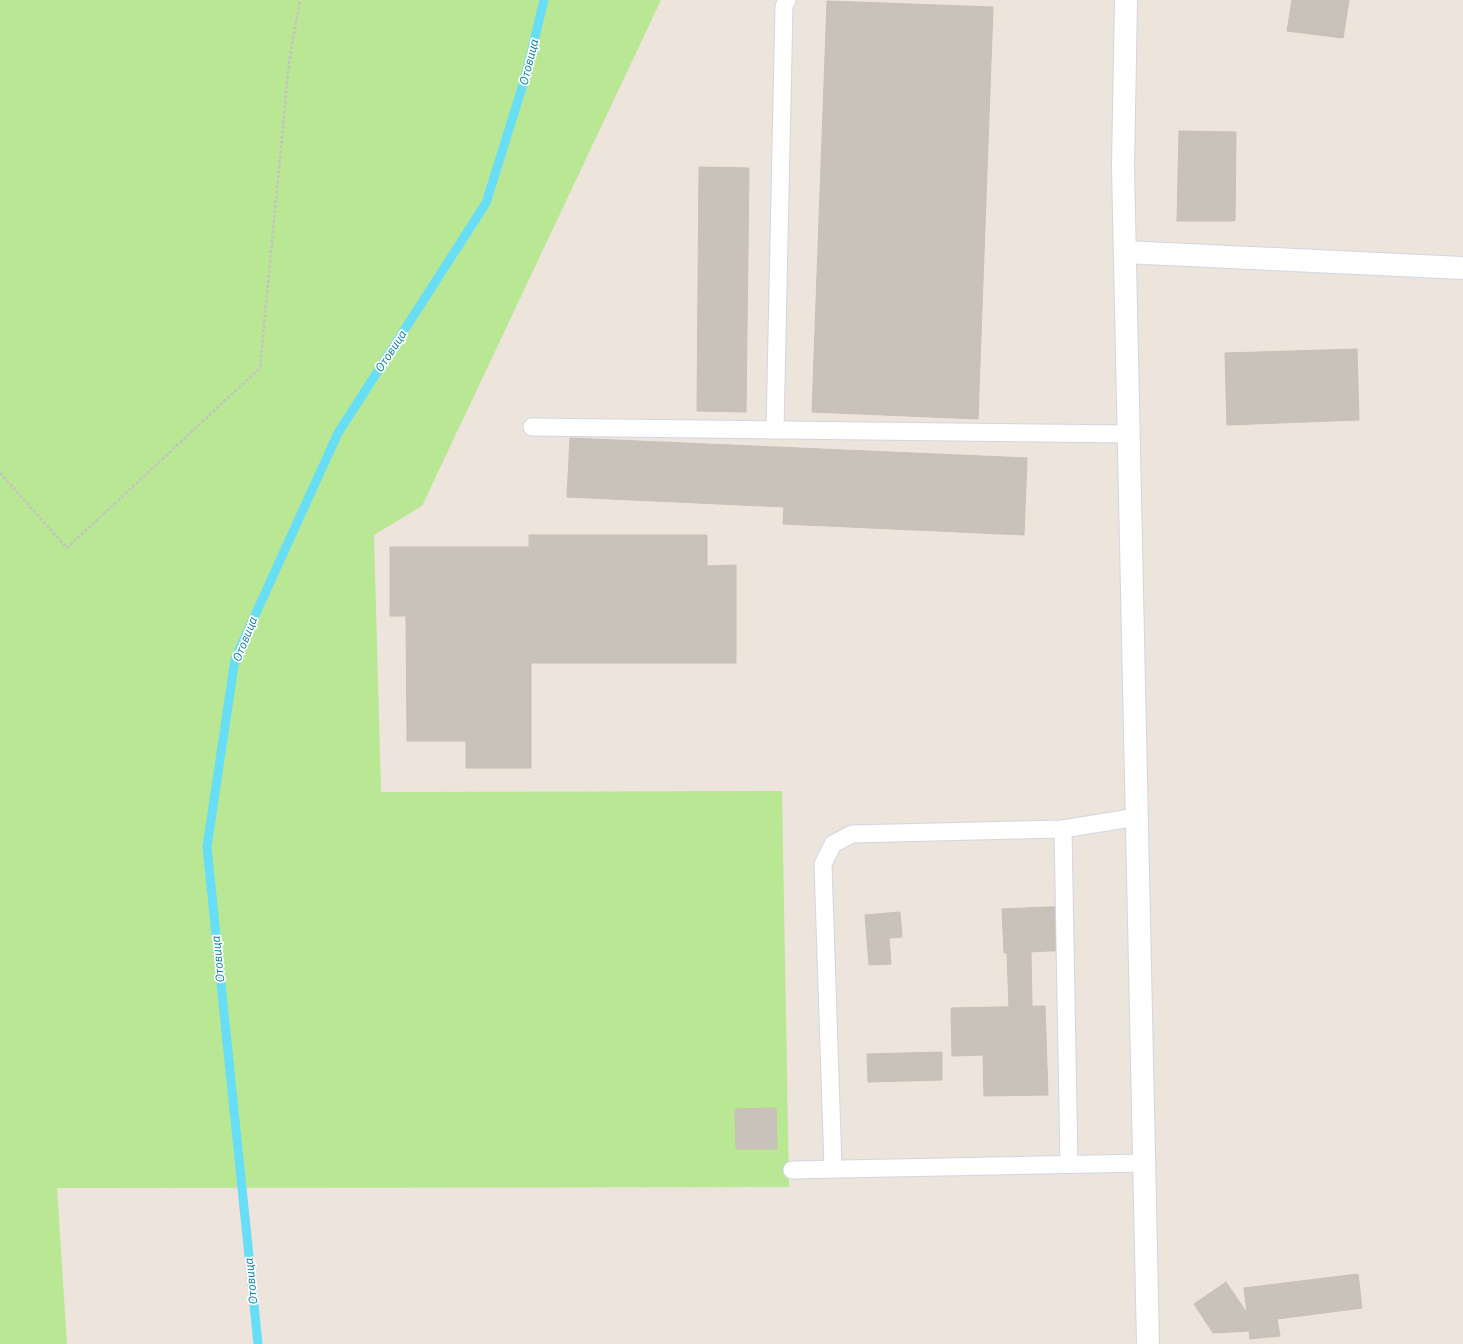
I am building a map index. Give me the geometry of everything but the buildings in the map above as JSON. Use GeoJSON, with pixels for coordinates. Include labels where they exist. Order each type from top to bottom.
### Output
{"type":"FeatureCollection","features":[{"type":"Feature","properties":{"kind":"street"},"geometry":{"type":"LineString","coordinates":[[1126,0],[1123,167],[1148,1344]]}},
{"type":"Feature","properties":{"kind":"street"},"geometry":{"type":"LineString","coordinates":[[1125,252],[1463,268]]}},
{"type":"Feature","properties":{"kind":"lane"},"geometry":{"type":"LineString","coordinates":[[775,430],[784,6],[787,0]]}},
{"type":"Feature","properties":{"kind":"lane"},"geometry":{"type":"LineString","coordinates":[[532,427],[1129,434]]}},
{"type":"Feature","properties":{"kind":"lane"},"geometry":{"type":"LineString","coordinates":[[833,1168],[824,864],[833,844],[852,834],[1063,829],[1137,817]]}},
{"type":"Feature","properties":{"kind":"lane"},"geometry":{"type":"LineString","coordinates":[[1063,829],[1069,1164]]}},
{"type":"Feature","properties":{"kind":"lane"},"geometry":{"type":"LineString","coordinates":[[792,1170],[1144,1163]]}},
{"type":"Feature","properties":{"kind":"path"},"geometry":{"type":"LineString","coordinates":[[0,473],[67,548],[260,368],[289,63],[300,0]]}},
{"type":"Feature","properties":{"kind":"green space"},"geometry":{"type":"Polygon","coordinates":[[[0,0],[661,0],[422,506],[374,535],[381,792],[782,791],[789,1187],[57,1188],[67,1344],[0,1344],[0,0]]]}},
{"type":"Feature","properties":{"kind":"waterway","name":"Отовица"},"geometry":{"type":"LineString","coordinates":[[258,1344],[207,847],[235,659],[338,433],[486,203],[525,78],[544,0]]}}]}
